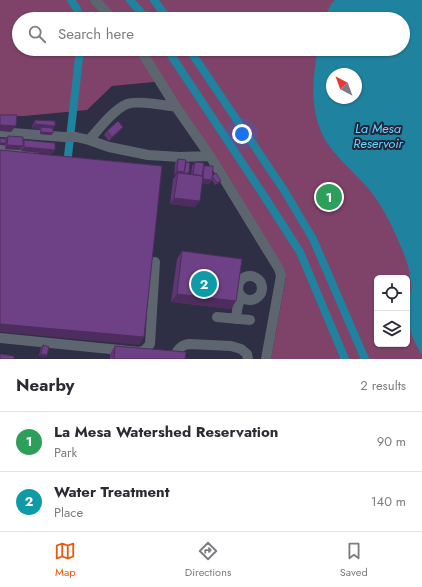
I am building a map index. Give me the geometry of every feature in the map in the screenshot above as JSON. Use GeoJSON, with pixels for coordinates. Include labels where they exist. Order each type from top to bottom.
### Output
{"type":"FeatureCollection","features":[{"type":"Feature","properties":{"kind":"street"},"geometry":{"type":"LineString","coordinates":[[95,0],[106,12]]}},
{"type":"Feature","properties":{"kind":"street"},"geometry":{"type":"LineString","coordinates":[[144,56],[176,106],[195,132],[279,269],[281,276],[266,359]]}},
{"type":"Feature","properties":{"kind":"street"},"geometry":{"type":"LineString","coordinates":[[88,140],[118,109],[128,103],[176,106]]}},
{"type":"Feature","properties":{"kind":"street"},"geometry":{"type":"LineString","coordinates":[[0,132],[76,137],[109,147],[148,155],[180,157],[210,156]]}},
{"type":"Feature","properties":{"kind":"street"},"geometry":{"type":"LineString","coordinates":[[0,150],[44,155]]}},
{"type":"Feature","properties":{"kind":"street"},"geometry":{"type":"LineString","coordinates":[[0,338],[140,352],[145,350],[150,344],[155,262]]}},
{"type":"Feature","properties":{"kind":"street"},"geometry":{"type":"LineString","coordinates":[[248,276],[259,279],[262,289],[259,296],[253,300],[242,297],[238,290],[241,280],[248,276]]}},
{"type":"Feature","properties":{"kind":"street"},"geometry":{"type":"LineString","coordinates":[[262,289],[278,292]]}},
{"type":"Feature","properties":{"kind":"street"},"geometry":{"type":"LineString","coordinates":[[236,319],[238,304],[242,297]]}},
{"type":"Feature","properties":{"kind":"street"},"geometry":{"type":"LineString","coordinates":[[217,317],[250,320]]}},
{"type":"Feature","properties":{"kind":"street"},"geometry":{"type":"LineString","coordinates":[[175,359],[175,355],[181,347],[188,344],[231,346],[242,349],[247,354],[248,359]]}},
{"type":"Feature","properties":{"kind":"shaded area"},"geometry":{"type":"Polygon","coordinates":[[[0,0],[422,0],[422,359],[271,359],[286,277],[164,81],[112,86],[87,110],[24,116],[0,116],[0,0]]]}},
{"type":"Feature","properties":{"kind":"water","name":"La Mesa Reservoir"},"geometry":{"type":"Polygon","coordinates":[[[335,0],[422,0],[422,355],[415,343],[410,329],[411,283],[403,252],[389,221],[374,196],[363,182],[331,149],[326,141],[317,119],[313,96],[314,72],[317,56],[410,56],[410,12],[327,12],[335,0]]]}},
{"type":"Feature","properties":{"kind":"building"},"geometry":{"type":"Polygon","coordinates":[[[0,115],[17,115],[16,126],[0,125],[0,115]]]}},
{"type":"Feature","properties":{"kind":"building"},"geometry":{"type":"Polygon","coordinates":[[[35,120],[55,121],[55,126],[35,124],[35,120]]]}},
{"type":"Feature","properties":{"kind":"building"},"geometry":{"type":"Polygon","coordinates":[[[118,121],[123,127],[112,137],[107,131],[118,121]]]}},
{"type":"Feature","properties":{"kind":"building"},"geometry":{"type":"Polygon","coordinates":[[[41,127],[53,128],[53,133],[41,132],[41,127]]]}},
{"type":"Feature","properties":{"kind":"building"},"geometry":{"type":"Polygon","coordinates":[[[8,136],[23,137],[23,146],[7,145],[8,136]]]}},
{"type":"Feature","properties":{"kind":"building"},"geometry":{"type":"Polygon","coordinates":[[[0,138],[6,139],[6,143],[0,143],[0,138]]]}},
{"type":"Feature","properties":{"kind":"building"},"geometry":{"type":"Polygon","coordinates":[[[24,140],[55,143],[55,150],[24,147],[24,140]]]}},
{"type":"Feature","properties":{"kind":"building"},"geometry":{"type":"Polygon","coordinates":[[[0,150],[162,166],[144,337],[0,324],[0,150]]]}},
{"type":"Feature","properties":{"kind":"building"},"geometry":{"type":"Polygon","coordinates":[[[178,159],[186,160],[184,172],[177,171],[178,159]]]}},
{"type":"Feature","properties":{"kind":"building"},"geometry":{"type":"Polygon","coordinates":[[[186,162],[190,163],[189,173],[184,173],[186,162]]]}},
{"type":"Feature","properties":{"kind":"building"},"geometry":{"type":"Polygon","coordinates":[[[195,162],[204,163],[202,176],[193,174],[195,162]]]}},
{"type":"Feature","properties":{"kind":"building"},"geometry":{"type":"Polygon","coordinates":[[[204,166],[213,166],[212,180],[203,179],[204,166]]]}},
{"type":"Feature","properties":{"kind":"building"},"geometry":{"type":"Polygon","coordinates":[[[178,173],[203,176],[200,201],[174,198],[178,173]]]}},
{"type":"Feature","properties":{"kind":"building"},"geometry":{"type":"Polygon","coordinates":[[[216,173],[221,181],[217,183],[212,176],[216,173]]]}},
{"type":"Feature","properties":{"kind":"building"},"geometry":{"type":"Polygon","coordinates":[[[182,251],[242,259],[236,301],[177,294],[182,251]]]}},
{"type":"Feature","properties":{"kind":"building"},"geometry":{"type":"Polygon","coordinates":[[[43,345],[49,347],[47,355],[41,354],[43,345]]]}},
{"type":"Feature","properties":{"kind":"building"},"geometry":{"type":"Polygon","coordinates":[[[115,346],[186,352],[185,359],[114,359],[115,346]]]}},
{"type":"Feature","properties":{"kind":"building"},"geometry":{"type":"Polygon","coordinates":[[[0,354],[14,356],[14,359],[0,359],[0,354]]]}},
{"type":"Feature","properties":{"kind":"waterway"},"geometry":{"type":"LineString","coordinates":[[71,0],[78,12]]}},
{"type":"Feature","properties":{"kind":"waterway"},"geometry":{"type":"LineString","coordinates":[[130,0],[141,12]]}},
{"type":"Feature","properties":{"kind":"waterway"},"geometry":{"type":"LineString","coordinates":[[154,0],[163,12]]}},
{"type":"Feature","properties":{"kind":"waterway"},"geometry":{"type":"LineString","coordinates":[[67,165],[79,56]]}},
{"type":"Feature","properties":{"kind":"waterway"},"geometry":{"type":"LineString","coordinates":[[172,56],[300,252],[345,359]]}},
{"type":"Feature","properties":{"kind":"waterway"},"geometry":{"type":"LineString","coordinates":[[194,56],[284,190],[313,239],[365,359]]}},
{"type":"Feature","properties":{"kind":"place","name":"La Mesa Watershed Reservation"},"geometry":{"type":"Point","coordinates":[329,197]}},
{"type":"Feature","properties":{"kind":"place","name":"Water Treatment"},"geometry":{"type":"Point","coordinates":[204,284]}}]}
